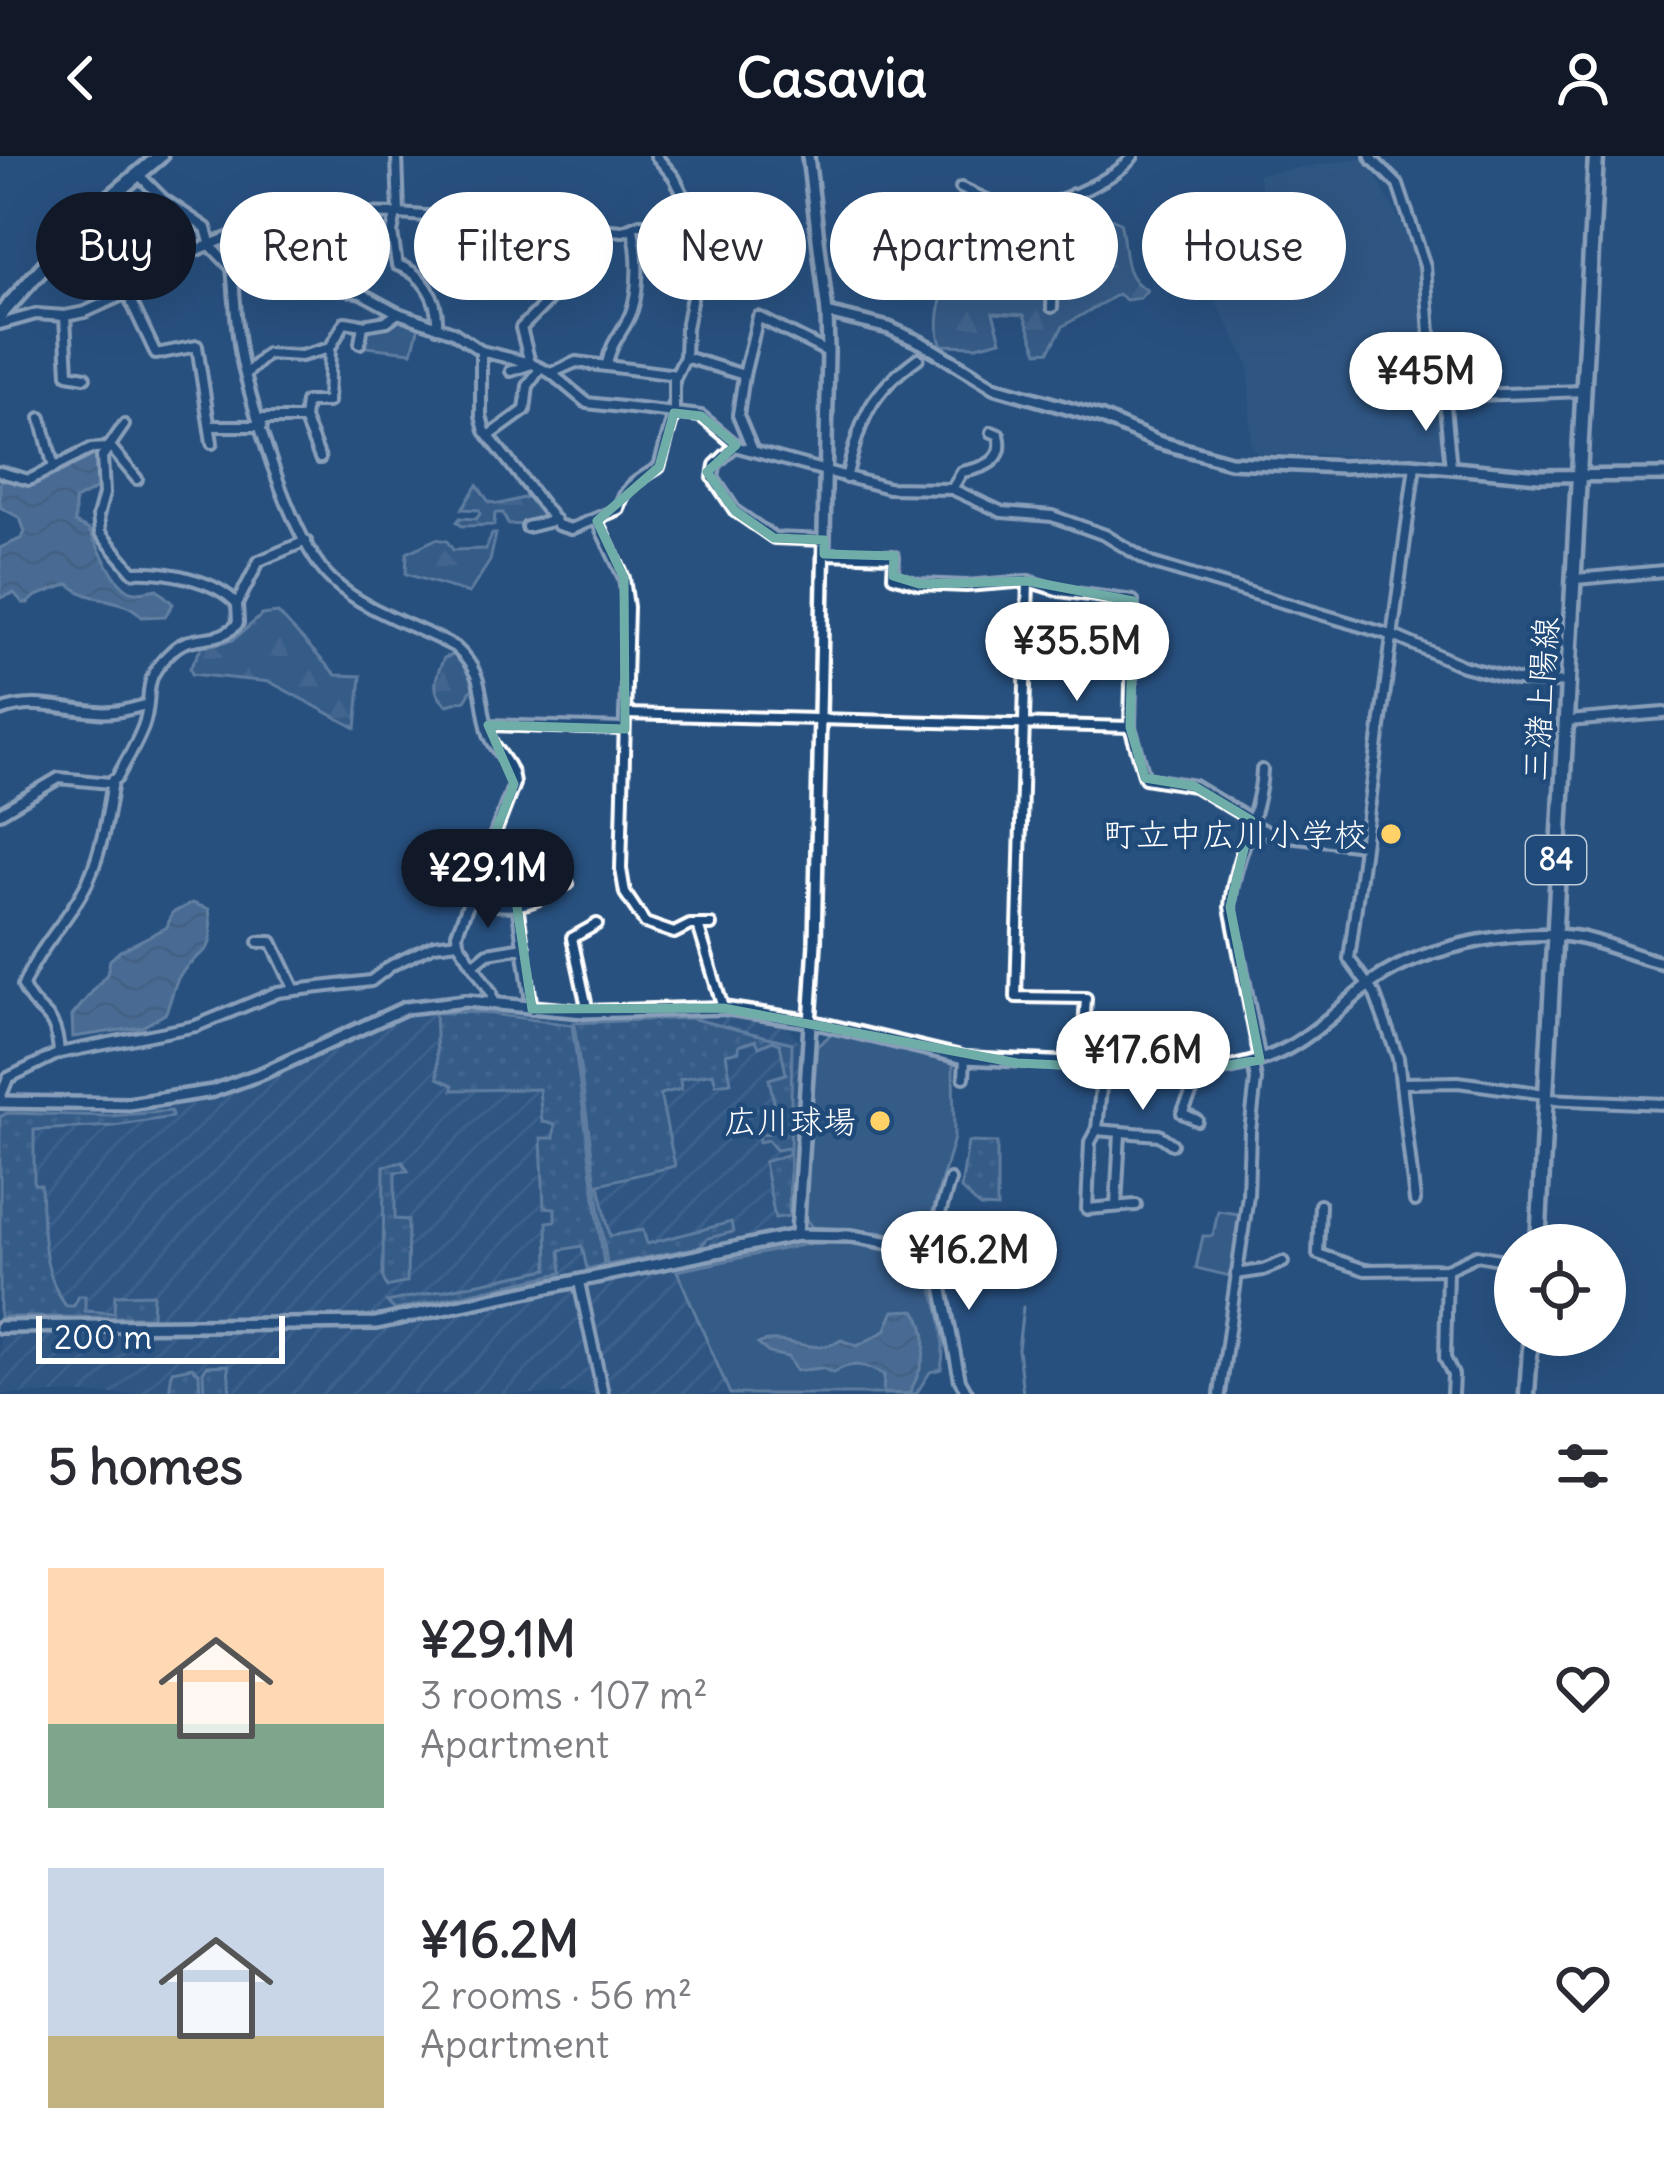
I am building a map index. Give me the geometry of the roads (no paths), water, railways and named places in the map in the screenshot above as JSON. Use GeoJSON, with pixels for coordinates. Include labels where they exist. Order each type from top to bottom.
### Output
{"type":"FeatureCollection","features":[{"type":"Feature","properties":{"kind":"main road"},"geometry":{"type":"LineString","coordinates":[[0,315],[92,213],[160,156]]}},
{"type":"Feature","properties":{"kind":"main road","name":"三潴上陽線"},"geometry":{"type":"LineString","coordinates":[[1539,1224],[1596,156]]}},
{"type":"Feature","properties":{"kind":"main road"},"geometry":{"type":"LineString","coordinates":[[1527,1394],[1530,1356]]}},
{"type":"Feature","properties":{"kind":"street"},"geometry":{"type":"LineString","coordinates":[[397,156],[398,214],[392,233],[397,265],[416,271],[434,300],[437,327]]}},
{"type":"Feature","properties":{"kind":"street"},"geometry":{"type":"LineString","coordinates":[[656,156],[682,192]]}},
{"type":"Feature","properties":{"kind":"street"},"geometry":{"type":"LineString","coordinates":[[797,1234],[815,944],[828,352],[808,156]]}},
{"type":"Feature","properties":{"kind":"street"},"geometry":{"type":"LineString","coordinates":[[1075,192],[1116,174],[1133,156]]}},
{"type":"Feature","properties":{"kind":"street"},"geometry":{"type":"LineString","coordinates":[[1372,158],[1398,185],[1418,238],[1451,468]]}},
{"type":"Feature","properties":{"kind":"street"},"geometry":{"type":"LineString","coordinates":[[137,172],[163,200],[206,228],[211,247],[220,256]]}},
{"type":"Feature","properties":{"kind":"street"},"geometry":{"type":"LineString","coordinates":[[961,188],[970,192]]}},
{"type":"Feature","properties":{"kind":"street"},"geometry":{"type":"LineString","coordinates":[[196,252],[269,225],[354,213],[414,215]]}},
{"type":"Feature","properties":{"kind":"street"},"geometry":{"type":"LineString","coordinates":[[613,229],[637,227]]}},
{"type":"Feature","properties":{"kind":"street"},"geometry":{"type":"LineString","coordinates":[[607,364],[612,340],[634,303],[633,230]]}},
{"type":"Feature","properties":{"kind":"street"},"geometry":{"type":"LineString","coordinates":[[0,324],[36,314],[85,312],[112,300]]}},
{"type":"Feature","properties":{"kind":"street"},"geometry":{"type":"LineString","coordinates":[[130,300],[156,354],[197,346],[212,443]]}},
{"type":"Feature","properties":{"kind":"street"},"geometry":{"type":"LineString","coordinates":[[236,300],[244,375],[286,498],[306,541],[331,579],[350,594],[455,647],[468,659],[479,677],[490,738],[514,772],[514,784],[458,942],[493,1003]]}},
{"type":"Feature","properties":{"kind":"street"},"geometry":{"type":"LineString","coordinates":[[374,300],[481,351],[551,374],[587,403],[700,416],[736,446],[826,473],[888,488],[952,489],[1002,512],[1052,516],[1105,535],[1151,562],[1394,636],[1463,665],[1516,680],[1570,683]]}},
{"type":"Feature","properties":{"kind":"street"},"geometry":{"type":"LineString","coordinates":[[489,436],[525,410],[534,366],[521,328],[550,300]]}},
{"type":"Feature","properties":{"kind":"street"},"geometry":{"type":"LineString","coordinates":[[481,351],[481,416],[489,436],[555,520],[571,529],[619,509],[629,487],[659,467],[674,413],[676,375],[685,357],[691,300]]}},
{"type":"Feature","properties":{"kind":"street"},"geometry":{"type":"LineString","coordinates":[[1052,300],[1052,307]]}},
{"type":"Feature","properties":{"kind":"street"},"geometry":{"type":"LineString","coordinates":[[320,458],[304,419],[306,402],[328,402],[330,348],[345,322],[387,321],[398,313]]}},
{"type":"Feature","properties":{"kind":"street"},"geometry":{"type":"LineString","coordinates":[[827,313],[889,328],[994,387],[1102,418],[1201,455],[1250,463],[1664,476]]}},
{"type":"Feature","properties":{"kind":"street"},"geometry":{"type":"LineString","coordinates":[[64,316],[68,374],[86,377]]}},
{"type":"Feature","properties":{"kind":"street"},"geometry":{"type":"LineString","coordinates":[[753,451],[738,415],[758,317],[828,352]]}},
{"type":"Feature","properties":{"kind":"street"},"geometry":{"type":"LineString","coordinates":[[360,343],[363,325]]}},
{"type":"Feature","properties":{"kind":"street"},"geometry":{"type":"LineString","coordinates":[[244,375],[267,354],[301,356],[330,348]]}},
{"type":"Feature","properties":{"kind":"street"},"geometry":{"type":"LineString","coordinates":[[685,357],[745,375]]}},
{"type":"Feature","properties":{"kind":"street"},"geometry":{"type":"LineString","coordinates":[[846,478],[876,396],[887,380],[918,358]]}},
{"type":"Feature","properties":{"kind":"street"},"geometry":{"type":"LineString","coordinates":[[551,374],[576,362],[676,375]]}},
{"type":"Feature","properties":{"kind":"street"},"geometry":{"type":"LineString","coordinates":[[512,370],[534,366]]}},
{"type":"Feature","properties":{"kind":"street"},"geometry":{"type":"LineString","coordinates":[[1444,396],[1585,391]]}},
{"type":"Feature","properties":{"kind":"street"},"geometry":{"type":"LineString","coordinates":[[40,418],[55,468]]}},
{"type":"Feature","properties":{"kind":"street"},"geometry":{"type":"LineString","coordinates":[[209,425],[304,419]]}},
{"type":"Feature","properties":{"kind":"street"},"geometry":{"type":"LineString","coordinates":[[124,424],[102,457],[100,533],[133,572],[155,571],[207,583],[238,604]]}},
{"type":"Feature","properties":{"kind":"street"},"geometry":{"type":"LineString","coordinates":[[952,489],[962,472],[986,467],[997,457],[1002,446],[999,435],[992,432]]}},
{"type":"Feature","properties":{"kind":"street"},"geometry":{"type":"LineString","coordinates":[[736,446],[715,465],[711,488],[774,538],[824,540]]}},
{"type":"Feature","properties":{"kind":"street"},"geometry":{"type":"LineString","coordinates":[[0,472],[28,480],[91,448],[108,447]]}},
{"type":"Feature","properties":{"kind":"street"},"geometry":{"type":"LineString","coordinates":[[108,447],[137,478]]}},
{"type":"Feature","properties":{"kind":"street"},"geometry":{"type":"LineString","coordinates":[[1415,465],[1349,959],[1383,1013],[1404,1083],[1415,1201]]}},
{"type":"Feature","properties":{"kind":"street"},"geometry":{"type":"LineString","coordinates":[[527,527],[555,520]]}},
{"type":"Feature","properties":{"kind":"street"},"geometry":{"type":"LineString","coordinates":[[596,521],[624,578],[628,607],[625,893],[645,923],[674,933],[711,925]]}},
{"type":"Feature","properties":{"kind":"street"},"geometry":{"type":"LineString","coordinates":[[59,1053],[56,1024],[23,986],[87,884],[113,780],[145,722],[149,682],[163,659],[187,641],[216,640],[236,628],[238,604],[259,561],[306,541]]}},
{"type":"Feature","properties":{"kind":"street"},"geometry":{"type":"LineString","coordinates":[[824,554],[894,556],[893,576],[920,584],[1028,581],[1060,591],[1133,601],[1130,727],[1145,778],[1194,786],[1272,833],[1363,845]]}},
{"type":"Feature","properties":{"kind":"street"},"geometry":{"type":"LineString","coordinates":[[1576,578],[1664,571]]}},
{"type":"Feature","properties":{"kind":"street"},"geometry":{"type":"LineString","coordinates":[[1028,581],[1016,997],[1086,998],[1082,1066]]}},
{"type":"Feature","properties":{"kind":"street"},"geometry":{"type":"LineString","coordinates":[[0,710],[49,704],[102,713],[146,705]]}},
{"type":"Feature","properties":{"kind":"street"},"geometry":{"type":"LineString","coordinates":[[1568,722],[1664,712]]}},
{"type":"Feature","properties":{"kind":"street"},"geometry":{"type":"LineString","coordinates":[[625,715],[1130,727]]}},
{"type":"Feature","properties":{"kind":"street"},"geometry":{"type":"LineString","coordinates":[[488,725],[625,729]]}},
{"type":"Feature","properties":{"kind":"street"},"geometry":{"type":"LineString","coordinates":[[1220,1394],[1251,1167],[1256,1080],[1230,907],[1231,882],[1261,790],[1262,770]]}},
{"type":"Feature","properties":{"kind":"street"},"geometry":{"type":"LineString","coordinates":[[0,813],[59,778],[113,780]]}},
{"type":"Feature","properties":{"kind":"street"},"geometry":{"type":"LineString","coordinates":[[494,837],[559,871],[568,884]]}},
{"type":"Feature","properties":{"kind":"street"},"geometry":{"type":"LineString","coordinates":[[484,863],[545,896]]}},
{"type":"Feature","properties":{"kind":"street"},"geometry":{"type":"LineString","coordinates":[[471,898],[496,908],[545,896],[557,887]]}},
{"type":"Feature","properties":{"kind":"street"},"geometry":{"type":"LineString","coordinates":[[517,904],[532,1009]]}},
{"type":"Feature","properties":{"kind":"street"},"geometry":{"type":"LineString","coordinates":[[587,1012],[572,938],[597,924]]}},
{"type":"Feature","properties":{"kind":"street"},"geometry":{"type":"LineString","coordinates":[[698,925],[723,1008]]}},
{"type":"Feature","properties":{"kind":"street"},"geometry":{"type":"LineString","coordinates":[[458,942],[434,945],[354,986],[293,988],[196,1026],[59,1053],[8,1078],[0,1100],[163,1102],[263,1073],[405,1008],[448,1002],[587,1012],[723,1008],[809,1021],[965,1058],[1202,1071],[1256,1062],[1312,1036],[1368,986],[1455,948],[1509,936],[1553,934],[1604,943],[1664,963]]}},
{"type":"Feature","properties":{"kind":"street"},"geometry":{"type":"LineString","coordinates":[[260,942],[272,942],[293,988]]}},
{"type":"Feature","properties":{"kind":"street"},"geometry":{"type":"LineString","coordinates":[[473,965],[488,953],[524,947]]}},
{"type":"Feature","properties":{"kind":"street"},"geometry":{"type":"LineString","coordinates":[[964,1078],[965,1058]]}},
{"type":"Feature","properties":{"kind":"street"},"geometry":{"type":"LineString","coordinates":[[1103,1067],[1096,1130],[1090,1142],[1088,1209],[1136,1205]]}},
{"type":"Feature","properties":{"kind":"street"},"geometry":{"type":"LineString","coordinates":[[1197,1120],[1182,1113],[1202,1071]]}},
{"type":"Feature","properties":{"kind":"street"},"geometry":{"type":"LineString","coordinates":[[1404,1083],[1458,1082],[1545,1096],[1664,1104]]}},
{"type":"Feature","properties":{"kind":"street"},"geometry":{"type":"LineString","coordinates":[[1096,1130],[1159,1136],[1172,1144]]}},
{"type":"Feature","properties":{"kind":"street"},"geometry":{"type":"LineString","coordinates":[[1116,1206],[1120,1133]]}},
{"type":"Feature","properties":{"kind":"street"},"geometry":{"type":"LineString","coordinates":[[950,1180],[929,1250],[941,1283],[960,1380],[968,1394]]}},
{"type":"Feature","properties":{"kind":"street"},"geometry":{"type":"LineString","coordinates":[[1320,1205],[1318,1254],[1365,1270],[1447,1269],[1477,1255],[1494,1258]]}},
{"type":"Feature","properties":{"kind":"street"},"geometry":{"type":"LineString","coordinates":[[0,1327],[376,1323],[797,1234],[852,1236],[929,1250]]}},
{"type":"Feature","properties":{"kind":"street"},"geometry":{"type":"LineString","coordinates":[[1236,1274],[1283,1262]]}},
{"type":"Feature","properties":{"kind":"street"},"geometry":{"type":"LineString","coordinates":[[1447,1269],[1445,1358],[1453,1375],[1452,1394]]}},
{"type":"Feature","properties":{"kind":"street"},"geometry":{"type":"LineString","coordinates":[[579,1282],[604,1394]]}},
{"type":"Feature","properties":{"kind":"water"},"geometry":{"type":"Polygon","coordinates":[[[101,450],[101,486],[75,500],[75,523],[89,530],[127,589],[157,589],[173,604],[165,616],[142,617],[126,605],[69,584],[28,603],[14,593],[0,598],[0,548],[25,532],[20,518],[0,507],[0,476],[41,478],[101,450]]]}},
{"type":"Feature","properties":{"kind":"water"},"geometry":{"type":"Polygon","coordinates":[[[192,903],[209,909],[211,937],[206,950],[180,975],[165,1014],[142,1027],[73,1037],[72,1016],[107,974],[110,960],[167,927],[172,913],[192,903]]]}},
{"type":"Feature","properties":{"kind":"water"},"geometry":{"type":"Polygon","coordinates":[[[915,1310],[925,1341],[919,1374],[909,1394],[883,1393],[884,1375],[865,1366],[852,1365],[833,1373],[822,1368],[796,1371],[788,1357],[769,1353],[758,1344],[778,1341],[820,1347],[841,1340],[857,1346],[885,1331],[894,1311],[915,1310]]]}},
{"type":"Feature","properties":{"kind":"waterway"},"geometry":{"type":"LineString","coordinates":[[1023,1307],[1018,1349],[1023,1394]]}},
{"type":"Feature","properties":{"kind":"place","name":"町立中広川小学校"},"geometry":{"type":"Point","coordinates":[1391,834]}},
{"type":"Feature","properties":{"kind":"place","name":"広川球場"},"geometry":{"type":"Point","coordinates":[880,1121]}}]}
